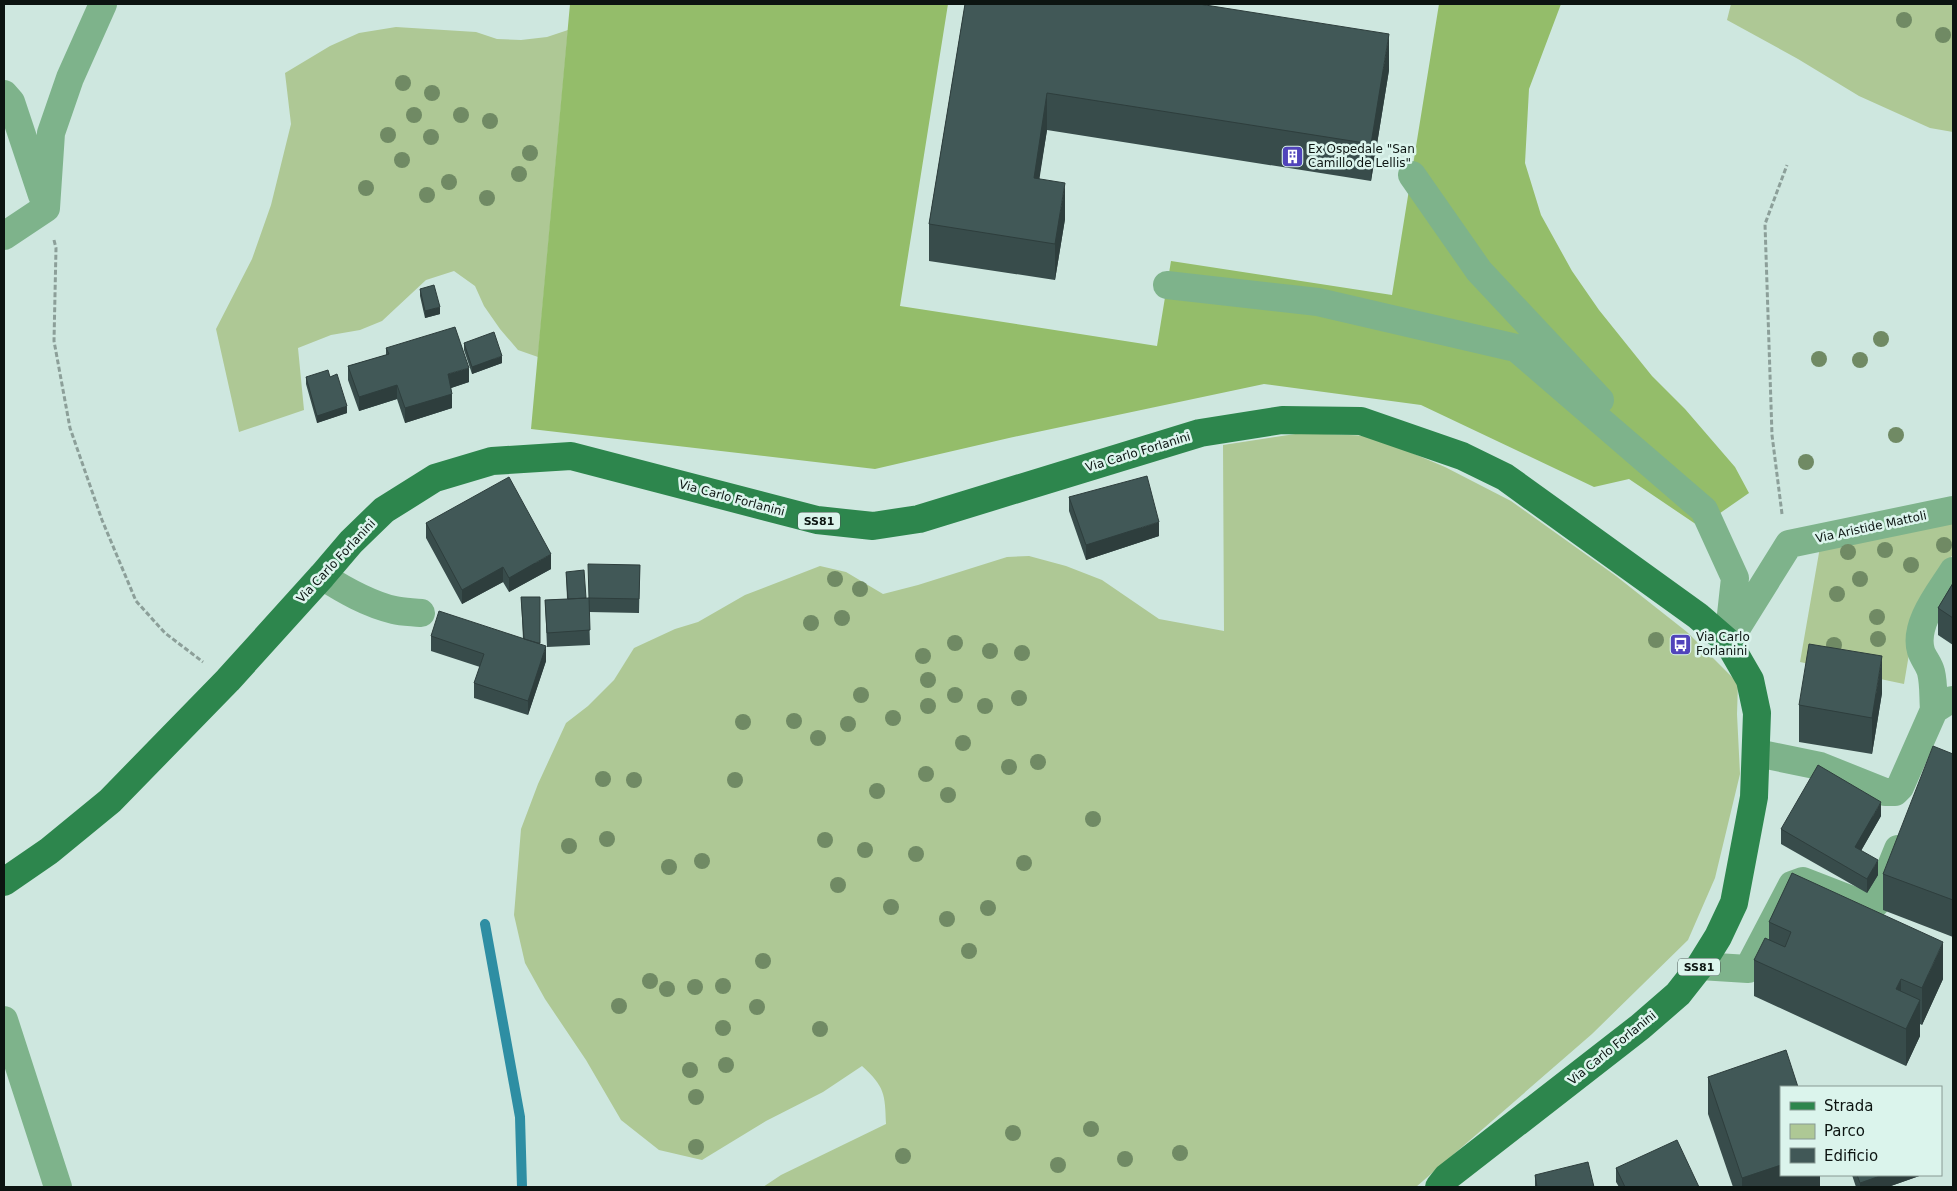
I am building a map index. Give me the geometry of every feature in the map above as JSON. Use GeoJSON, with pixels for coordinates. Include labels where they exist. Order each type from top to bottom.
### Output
{"type":"FeatureCollection","features":[{"type":"Feature","properties":{"kind":"main road","name":"Via Carlo Forlanini"},"geometry":{"type":"LineString","coordinates":[[4,882],[49,851],[110,801],[228,680],[351,542],[384,510],[435,478],[492,461],[571,456],[817,520],[874,526],[918,519],[1200,433],[1282,420],[1361,421],[1462,456],[1505,477],[1698,616],[1728,642],[1750,680],[1757,714],[1754,797],[1734,903],[1718,937],[1700,966],[1678,994],[1640,1027],[1447,1177],[1439,1187]]}},
{"type":"Feature","properties":{"kind":"street"},"geometry":{"type":"LineString","coordinates":[[46,208],[51,133],[70,78],[103,4]]}},
{"type":"Feature","properties":{"kind":"street"},"geometry":{"type":"LineString","coordinates":[[4,94],[11,102],[46,208]]}},
{"type":"Feature","properties":{"kind":"street"},"geometry":{"type":"LineString","coordinates":[[1412,175],[1479,271],[1704,510],[1735,578],[1728,642]]}},
{"type":"Feature","properties":{"kind":"street"},"geometry":{"type":"LineString","coordinates":[[4,236],[46,208]]}},
{"type":"Feature","properties":{"kind":"street"},"geometry":{"type":"LineString","coordinates":[[1168,285],[1318,302],[1516,348],[1704,510]]}},
{"type":"Feature","properties":{"kind":"street","name":"Via Aristide Mattoli"},"geometry":{"type":"LineString","coordinates":[[1789,544],[1953,510]]}},
{"type":"Feature","properties":{"kind":"street"},"geometry":{"type":"LineString","coordinates":[[1728,642],[1789,544]]}},
{"type":"Feature","properties":{"kind":"street"},"geometry":{"type":"LineString","coordinates":[[1757,753],[1820,766],[1885,792],[1895,792],[1943,705],[1921,651],[1920,638],[1926,613],[1953,571]]}},
{"type":"Feature","properties":{"kind":"street"},"geometry":{"type":"LineString","coordinates":[[322,576],[343,590],[368,601],[394,610],[421,613]]}},
{"type":"Feature","properties":{"kind":"street"},"geometry":{"type":"LineString","coordinates":[[1700,966],[1748,969],[1792,885],[1804,881],[1866,905],[1876,903],[1935,760]]}},
{"type":"Feature","properties":{"kind":"street"},"geometry":{"type":"LineString","coordinates":[[4,1020],[58,1187]]}},
{"type":"Feature","properties":{"kind":"path"},"geometry":{"type":"LineString","coordinates":[[1787,165],[1765,224],[1772,435],[1782,513],[1789,544]]}},
{"type":"Feature","properties":{"kind":"path"},"geometry":{"type":"LineString","coordinates":[[46,208],[56,248],[54,341],[70,428],[102,520],[136,601],[165,633],[228,680]]}},
{"type":"Feature","properties":{"kind":"green space"},"geometry":{"type":"Polygon","coordinates":[[[570,4],[948,4],[900,306],[1157,346],[1171,261],[1392,295],[1439,4],[1561,4],[1529,89],[1525,163],[1541,215],[1572,271],[1599,310],[1652,376],[1685,409],[1735,467],[1749,493],[1700,527],[1629,479],[1594,487],[1421,405],[1264,384],[1009,438],[875,469],[531,429],[570,4]]]}},
{"type":"Feature","properties":{"kind":"green space"},"geometry":{"type":"Polygon","coordinates":[[[1731,4],[1953,4],[1953,132],[1930,128],[1859,96],[1798,59],[1727,20],[1731,4]]]}},
{"type":"Feature","properties":{"kind":"green space"},"geometry":{"type":"Polygon","coordinates":[[[396,27],[476,32],[497,39],[521,40],[547,37],[568,30],[538,357],[518,350],[484,306],[475,286],[454,271],[426,280],[382,321],[360,330],[331,335],[298,348],[304,410],[239,432],[216,329],[252,259],[271,205],[291,124],[285,73],[330,46],[359,33],[396,27]]]}},
{"type":"Feature","properties":{"kind":"green space"},"geometry":{"type":"Polygon","coordinates":[[[1302,433],[1372,436],[1445,467],[1511,501],[1616,576],[1687,632],[1738,683],[1737,714],[1740,774],[1715,878],[1688,940],[1592,1034],[1416,1187],[763,1187],[781,1175],[886,1124],[882,1092],[875,1080],[862,1066],[823,1092],[766,1121],[702,1160],[659,1150],[621,1120],[586,1060],[545,999],[525,963],[514,915],[521,829],[538,784],[566,723],[588,706],[614,680],[634,648],[675,629],[698,622],[745,595],[820,566],[846,572],[883,594],[1007,557],[1029,556],[1066,566],[1102,580],[1159,619],[1224,631],[1223,445],[1302,433]]]}},
{"type":"Feature","properties":{"kind":"green space"},"geometry":{"type":"Polygon","coordinates":[[[1953,517],[1953,554],[1945,567],[1909,654],[1904,684],[1800,662],[1820,547],[1953,517]]]}},
{"type":"Feature","properties":{"kind":"building","name":"Ex Ospedale \"San Camillo de Lellis\""},"geometry":{"type":"Polygon","coordinates":[[[965,4],[1199,4],[1389,34],[1371,144],[1047,93],[1034,178],[1065,183],[1055,244],[929,224],[965,4]]]}},
{"type":"Feature","properties":{"kind":"building"},"geometry":{"type":"Polygon","coordinates":[[[434,285],[440,307],[425,311],[420,289],[434,285]]]}},
{"type":"Feature","properties":{"kind":"building"},"geometry":{"type":"Polygon","coordinates":[[[455,327],[469,368],[448,374],[452,394],[405,408],[397,385],[359,397],[348,366],[389,354],[386,348],[455,327]]]}},
{"type":"Feature","properties":{"kind":"building"},"geometry":{"type":"Polygon","coordinates":[[[494,332],[502,356],[472,367],[464,343],[494,332]]]}},
{"type":"Feature","properties":{"kind":"building"},"geometry":{"type":"Polygon","coordinates":[[[328,370],[330,377],[337,374],[347,406],[317,416],[306,377],[328,370]]]}},
{"type":"Feature","properties":{"kind":"building"},"geometry":{"type":"Polygon","coordinates":[[[1147,476],[1159,522],[1086,545],[1069,497],[1147,476]]]}},
{"type":"Feature","properties":{"kind":"building"},"geometry":{"type":"Polygon","coordinates":[[[509,477],[551,554],[509,578],[503,567],[462,590],[426,523],[509,477]]]}},
{"type":"Feature","properties":{"kind":"building"},"geometry":{"type":"Polygon","coordinates":[[[588,564],[640,565],[639,599],[589,598],[588,564]]]}},
{"type":"Feature","properties":{"kind":"building"},"geometry":{"type":"Polygon","coordinates":[[[584,570],[586,598],[568,599],[566,572],[584,570]]]}},
{"type":"Feature","properties":{"kind":"building"},"geometry":{"type":"Polygon","coordinates":[[[1953,583],[1953,618],[1938,608],[1953,583]]]}},
{"type":"Feature","properties":{"kind":"building"},"geometry":{"type":"Polygon","coordinates":[[[521,597],[540,597],[540,643],[524,639],[521,597]]]}},
{"type":"Feature","properties":{"kind":"building"},"geometry":{"type":"Polygon","coordinates":[[[589,598],[590,630],[547,633],[545,600],[589,598]]]}},
{"type":"Feature","properties":{"kind":"building"},"geometry":{"type":"Polygon","coordinates":[[[439,611],[546,646],[528,701],[474,683],[484,654],[431,636],[439,611]]]}},
{"type":"Feature","properties":{"kind":"building"},"geometry":{"type":"Polygon","coordinates":[[[1809,644],[1882,656],[1872,718],[1799,705],[1809,644]]]}},
{"type":"Feature","properties":{"kind":"building"},"geometry":{"type":"Polygon","coordinates":[[[1933,746],[1953,754],[1953,900],[1883,874],[1933,746]]]}},
{"type":"Feature","properties":{"kind":"building"},"geometry":{"type":"Polygon","coordinates":[[[1818,765],[1881,802],[1855,847],[1878,860],[1867,879],[1781,829],[1818,765]]]}},
{"type":"Feature","properties":{"kind":"building"},"geometry":{"type":"Polygon","coordinates":[[[1792,873],[1943,942],[1922,988],[1901,979],[1896,989],[1920,1000],[1906,1029],[1754,960],[1765,938],[1785,947],[1791,932],[1769,922],[1792,873]]]}},
{"type":"Feature","properties":{"kind":"building"},"geometry":{"type":"Polygon","coordinates":[[[1786,1050],[1798,1086],[1780,1086],[1780,1165],[1742,1178],[1708,1077],[1786,1050]]]}},
{"type":"Feature","properties":{"kind":"building"},"geometry":{"type":"Polygon","coordinates":[[[1677,1140],[1699,1187],[1625,1187],[1616,1168],[1677,1140]]]}},
{"type":"Feature","properties":{"kind":"building"},"geometry":{"type":"Polygon","coordinates":[[[1588,1162],[1594,1187],[1537,1187],[1535,1175],[1588,1162]]]}},
{"type":"Feature","properties":{"kind":"building"},"geometry":{"type":"Polygon","coordinates":[[[1857,1176],[1880,1176],[1860,1183],[1857,1176]]]}},
{"type":"Feature","properties":{"kind":"waterway"},"geometry":{"type":"LineString","coordinates":[[485,924],[520,1117],[522,1187]]}},
{"type":"Feature","properties":{"kind":"place","name":"Ex Ospedale \"San Camillo de Lellis\""},"geometry":{"type":"Point","coordinates":[1292,156]}},
{"type":"Feature","properties":{"kind":"place","name":"Via Carlo Forlanini"},"geometry":{"type":"Point","coordinates":[1680,644]}}]}
